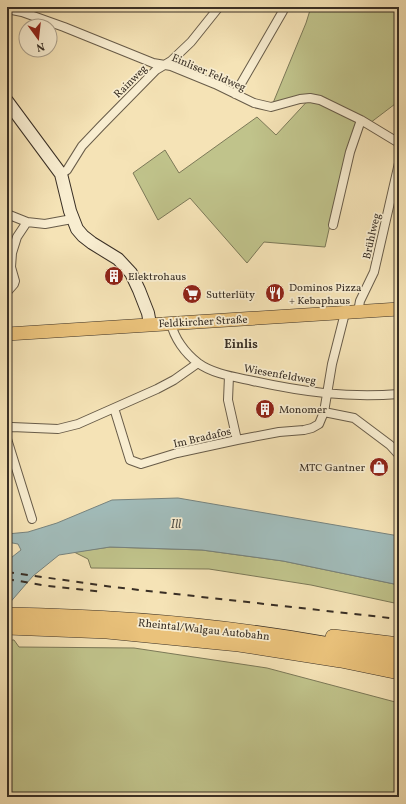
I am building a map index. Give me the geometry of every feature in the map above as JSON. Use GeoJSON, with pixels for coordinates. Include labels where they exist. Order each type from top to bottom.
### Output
{"type":"FeatureCollection","features":[{"type":"Feature","properties":{"kind":"highway","name":"Rheintal/Walgau Autobahn"},"geometry":{"type":"LineString","coordinates":[[7,615],[96,618],[183,626],[324,644],[399,659]]}},
{"type":"Feature","properties":{"kind":"highway","name":"Rheintal/Walgau Autobahn"},"geometry":{"type":"LineString","coordinates":[[7,627],[107,631],[239,644],[292,652],[399,672]]}},
{"type":"Feature","properties":{"kind":"highway"},"geometry":{"type":"LineString","coordinates":[[262,635],[307,634],[399,645]]}},
{"type":"Feature","properties":{"kind":"main road"},"geometry":{"type":"LineString","coordinates":[[7,101],[61,174],[72,219],[83,236],[118,259],[131,273],[148,314],[150,324]]}},
{"type":"Feature","properties":{"kind":"main road","name":"Feldkircher Straße"},"geometry":{"type":"LineString","coordinates":[[7,334],[399,309]]}},
{"type":"Feature","properties":{"kind":"street","name":"Rainweg"},"geometry":{"type":"LineString","coordinates":[[61,174],[68,170],[82,146],[134,91],[164,64],[172,60],[191,42],[218,7]]}},
{"type":"Feature","properties":{"kind":"street","name":"Einliser Feldweg"},"geometry":{"type":"LineString","coordinates":[[7,9],[22,12],[58,25],[153,62],[171,66],[215,84],[254,103],[271,107],[300,99],[310,98],[320,100],[361,120],[399,143]]}},
{"type":"Feature","properties":{"kind":"street"},"geometry":{"type":"LineString","coordinates":[[235,94],[283,11]]}},
{"type":"Feature","properties":{"kind":"street"},"geometry":{"type":"LineString","coordinates":[[333,225],[350,152],[361,120]]}},
{"type":"Feature","properties":{"kind":"street","name":"Brühlweg"},"geometry":{"type":"LineString","coordinates":[[352,312],[360,302],[374,272],[399,163]]}},
{"type":"Feature","properties":{"kind":"street"},"geometry":{"type":"LineString","coordinates":[[7,214],[27,222],[45,224],[72,219]]}},
{"type":"Feature","properties":{"kind":"street"},"geometry":{"type":"LineString","coordinates":[[7,292],[15,281],[11,267],[12,253],[17,237],[27,222]]}},
{"type":"Feature","properties":{"kind":"street","name":"Wiesenfeldweg"},"geometry":{"type":"LineString","coordinates":[[328,394],[332,364],[352,312]]}},
{"type":"Feature","properties":{"kind":"street","name":"Wiesenfeldweg"},"geometry":{"type":"LineString","coordinates":[[171,323],[176,338],[184,349],[198,363],[208,369],[229,376],[328,394],[356,396],[399,394]]}},
{"type":"Feature","properties":{"kind":"street"},"geometry":{"type":"LineString","coordinates":[[7,428],[58,428],[78,424],[169,383],[198,363]]}},
{"type":"Feature","properties":{"kind":"street","name":"Wiesenfeldweg"},"geometry":{"type":"LineString","coordinates":[[229,376],[228,400],[237,440]]}},
{"type":"Feature","properties":{"kind":"street","name":"Im Bradafos"},"geometry":{"type":"LineString","coordinates":[[114,408],[130,460],[141,464],[177,453],[237,440],[279,432],[312,428],[319,424],[324,412],[328,394]]}},
{"type":"Feature","properties":{"kind":"street"},"geometry":{"type":"LineString","coordinates":[[324,412],[354,418],[390,445],[399,456]]}},
{"type":"Feature","properties":{"kind":"street"},"geometry":{"type":"LineString","coordinates":[[7,439],[9,454],[32,519]]}},
{"type":"Feature","properties":{"kind":"green space"},"geometry":{"type":"Polygon","coordinates":[[[311,7],[399,7],[399,101],[370,123],[360,117],[347,150],[325,247],[264,242],[247,263],[190,198],[158,220],[133,173],[165,150],[179,173],[257,117],[276,135],[313,95],[273,103],[306,23],[311,7]]]}},
{"type":"Feature","properties":{"kind":"green space"},"geometry":{"type":"Polygon","coordinates":[[[399,146],[399,209],[387,206],[399,146]]]}},
{"type":"Feature","properties":{"kind":"green space"},"geometry":{"type":"Polygon","coordinates":[[[110,547],[202,550],[283,561],[399,585],[399,604],[311,585],[209,569],[91,568],[88,559],[74,552],[110,547]]]}},
{"type":"Feature","properties":{"kind":"green space"},"geometry":{"type":"Polygon","coordinates":[[[7,640],[14,640],[19,647],[134,648],[267,668],[399,703],[399,797],[7,797],[7,640]]]}},
{"type":"Feature","properties":{"kind":"water","name":"Ill"},"geometry":{"type":"Polygon","coordinates":[[[178,498],[399,536],[399,585],[283,561],[202,550],[110,547],[59,555],[33,576],[7,606],[7,561],[21,550],[18,544],[7,542],[7,534],[28,532],[57,523],[112,500],[178,498]]]}},
{"type":"Feature","properties":{"kind":"railway"},"geometry":{"type":"LineString","coordinates":[[7,572],[113,587],[399,619]]}},
{"type":"Feature","properties":{"kind":"railway"},"geometry":{"type":"LineString","coordinates":[[7,579],[48,586],[104,592]]}},
{"type":"Feature","properties":{"kind":"place","name":"Elektrohaus"},"geometry":{"type":"Point","coordinates":[114,276]}},
{"type":"Feature","properties":{"kind":"place","name":"Dominos Pizza + Kebaphaus"},"geometry":{"type":"Point","coordinates":[275,293]}},
{"type":"Feature","properties":{"kind":"place","name":"Sutterlüty"},"geometry":{"type":"Point","coordinates":[192,294]}},
{"type":"Feature","properties":{"kind":"place","name":"Monomer"},"geometry":{"type":"Point","coordinates":[265,409]}},
{"type":"Feature","properties":{"kind":"place","name":"MTC Gantner"},"geometry":{"type":"Point","coordinates":[379,467]}},
{"type":"Feature","properties":{"kind":"district","name":"Einlis"},"geometry":{"type":"Point","coordinates":[241,344]}}]}
